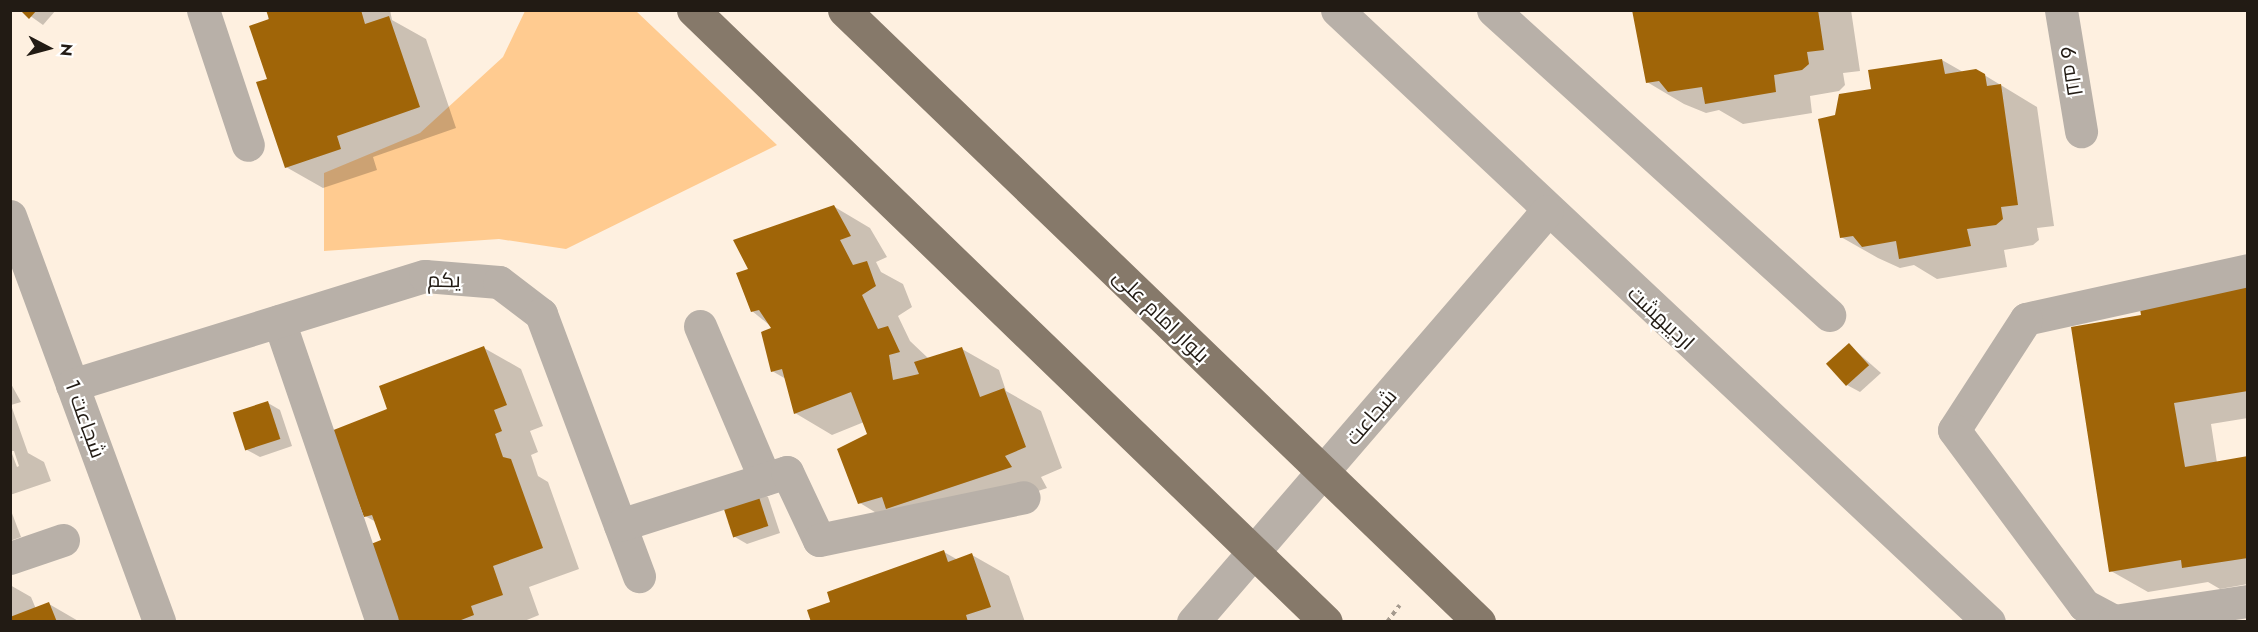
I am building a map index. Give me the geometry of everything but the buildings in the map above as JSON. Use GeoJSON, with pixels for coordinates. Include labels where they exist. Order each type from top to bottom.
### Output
{"type":"FeatureCollection","features":[{"type":"Feature","properties":{"kind":"main road"},"geometry":{"type":"LineString","coordinates":[[693,10],[1326,621]]}},
{"type":"Feature","properties":{"kind":"main road","name":"بلوار امام علی"},"geometry":{"type":"LineString","coordinates":[[844,10],[1479,621]]}},
{"type":"Feature","properties":{"kind":"street"},"geometry":{"type":"LineString","coordinates":[[203,10],[248,145]]}},
{"type":"Feature","properties":{"kind":"street","name":"اردیبهشت"},"geometry":{"type":"LineString","coordinates":[[1337,10],[1547,211],[1989,621]]}},
{"type":"Feature","properties":{"kind":"street"},"geometry":{"type":"LineString","coordinates":[[1493,10],[1829,315]]}},
{"type":"Feature","properties":{"kind":"street","name":"لاله 6"},"geometry":{"type":"LineString","coordinates":[[2061,10],[2081,131]]}},
{"type":"Feature","properties":{"kind":"street","name":"شجاعت"},"geometry":{"type":"LineString","coordinates":[[1193,621],[1255,553],[1547,211]]}},
{"type":"Feature","properties":{"kind":"street","name":"شجاعت 1"},"geometry":{"type":"LineString","coordinates":[[14,234],[159,621]]}},
{"type":"Feature","properties":{"kind":"street"},"geometry":{"type":"LineString","coordinates":[[2247,270],[2026,319],[1954,430],[2084,605],[2114,621],[2247,601]]}},
{"type":"Feature","properties":{"kind":"street","name":"یکم"},"geometry":{"type":"LineString","coordinates":[[72,385],[425,276],[499,282],[541,314],[639,576]]}},
{"type":"Feature","properties":{"kind":"street"},"geometry":{"type":"LineString","coordinates":[[279,321],[382,621]]}},
{"type":"Feature","properties":{"kind":"street"},"geometry":{"type":"LineString","coordinates":[[700,326],[765,479]]}},
{"type":"Feature","properties":{"kind":"street"},"geometry":{"type":"LineString","coordinates":[[620,525],[787,472],[819,540],[1024,497]]}},
{"type":"Feature","properties":{"kind":"street"},"geometry":{"type":"LineString","coordinates":[[10,558],[63,540]]}},
{"type":"Feature","properties":{"kind":"shaded area"},"geometry":{"type":"Polygon","coordinates":[[[525,11],[636,11],[777,145],[566,249],[499,239],[324,251],[324,173],[420,133],[503,57],[525,11]]]}}]}
